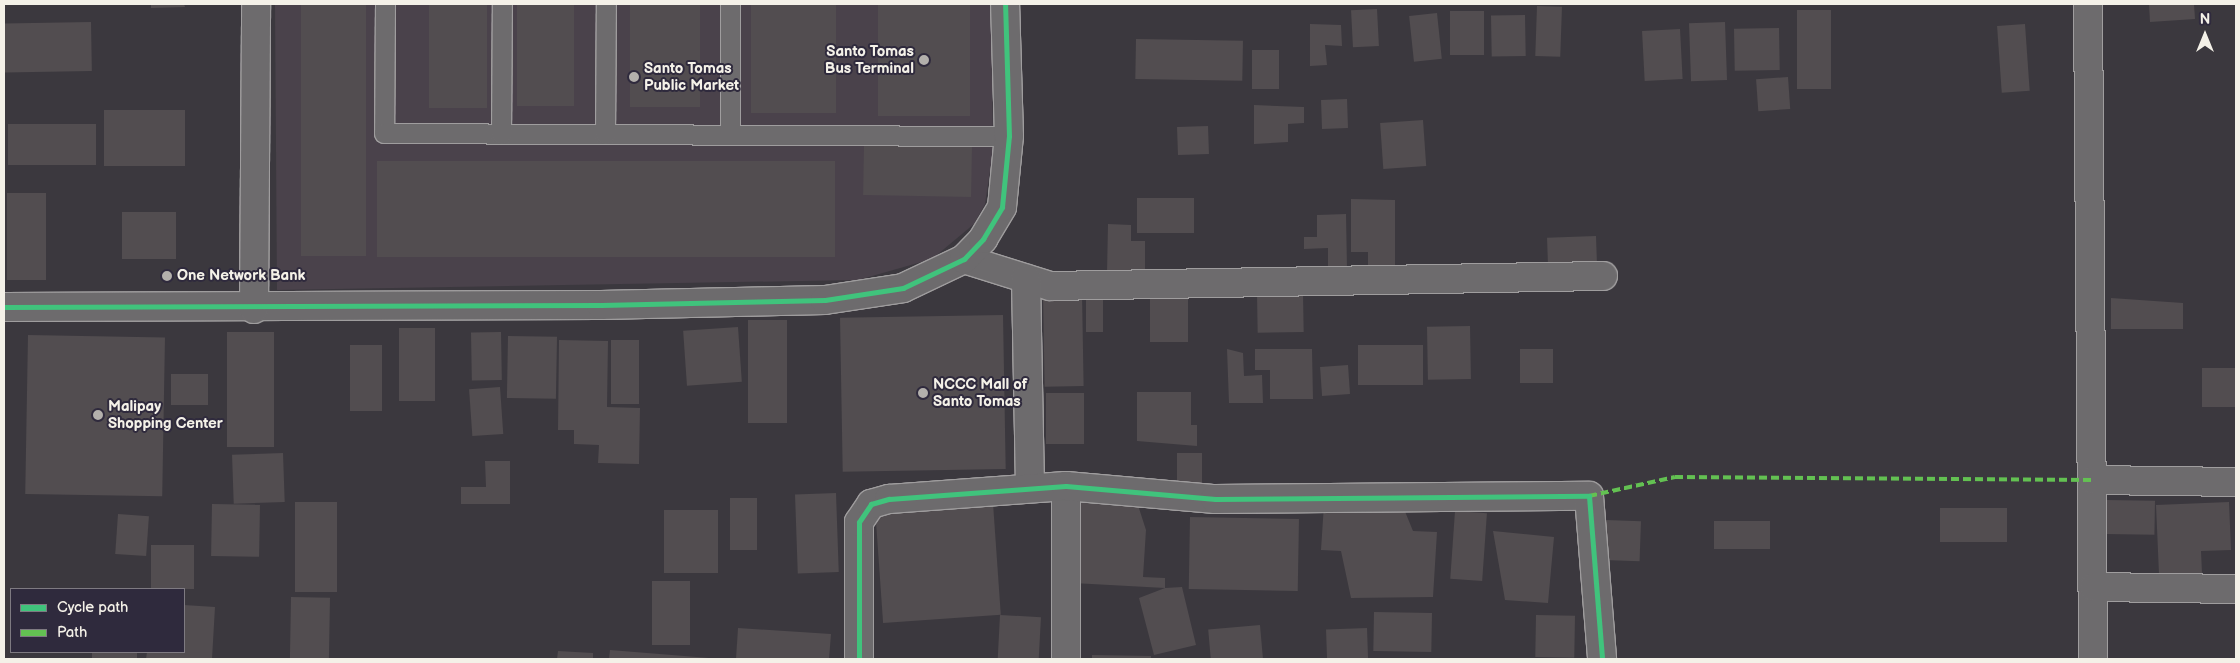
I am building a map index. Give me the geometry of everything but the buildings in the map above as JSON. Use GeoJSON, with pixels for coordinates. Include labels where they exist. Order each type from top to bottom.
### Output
{"type":"FeatureCollection","features":[{"type":"Feature","properties":{"kind":"street"},"geometry":{"type":"LineString","coordinates":[[254,309],[256,4]]}},
{"type":"Feature","properties":{"kind":"street"},"geometry":{"type":"LineString","coordinates":[[4,307],[254,309],[825,300],[903,288],[964,259],[1002,207],[1008,136],[1005,4]]}},
{"type":"Feature","properties":{"kind":"street"},"geometry":{"type":"LineString","coordinates":[[2088,4],[2094,480],[2093,659]]}},
{"type":"Feature","properties":{"kind":"street"},"geometry":{"type":"LineString","coordinates":[[964,259],[1026,279],[1076,286],[1603,276]]}},
{"type":"Feature","properties":{"kind":"street"},"geometry":{"type":"LineString","coordinates":[[1026,279],[1030,488]]}},
{"type":"Feature","properties":{"kind":"street"},"geometry":{"type":"LineString","coordinates":[[2094,480],[2236,482]]}},
{"type":"Feature","properties":{"kind":"street"},"geometry":{"type":"LineString","coordinates":[[1066,486],[1066,659]]}},
{"type":"Feature","properties":{"kind":"street"},"geometry":{"type":"LineString","coordinates":[[859,659],[859,522],[871,504],[889,499],[1066,486],[1215,499],[1589,496],[1602,659]]}},
{"type":"Feature","properties":{"kind":"street"},"geometry":{"type":"LineString","coordinates":[[2094,587],[2236,589]]}},
{"type":"Feature","properties":{"kind":"lane"},"geometry":{"type":"LineString","coordinates":[[384,4],[384,133],[1008,136]]}},
{"type":"Feature","properties":{"kind":"lane"},"geometry":{"type":"LineString","coordinates":[[501,134],[502,4]]}},
{"type":"Feature","properties":{"kind":"lane"},"geometry":{"type":"LineString","coordinates":[[606,4],[606,134]]}},
{"type":"Feature","properties":{"kind":"lane"},"geometry":{"type":"LineString","coordinates":[[730,4],[730,135]]}},
{"type":"Feature","properties":{"kind":"shaded area","name":"Santo Tomas Public Market"},"geometry":{"type":"Polygon","coordinates":[[[275,4],[991,4],[993,151],[985,204],[974,224],[932,259],[858,280],[277,290],[275,4]]]}},
{"type":"Feature","properties":{"kind":"marked path"},"geometry":{"type":"LineString","coordinates":[[1589,496],[1675,477],[2094,480]]}},
{"type":"Feature","properties":{"kind":"cycle path"},"geometry":{"type":"LineString","coordinates":[[4,307],[601,305],[825,300],[903,288],[964,259],[983,239],[1002,207],[1009,136],[1005,4]]}},
{"type":"Feature","properties":{"kind":"cycle path"},"geometry":{"type":"LineString","coordinates":[[859,659],[859,522],[871,504],[889,499],[1066,486],[1215,499],[1589,496],[1602,659]]}},
{"type":"Feature","properties":{"kind":"place","name":"Santo Tomas Bus Terminal"},"geometry":{"type":"Point","coordinates":[924,60]}},
{"type":"Feature","properties":{"kind":"place","name":"Santo Tomas Public Market"},"geometry":{"type":"Point","coordinates":[634,77]}},
{"type":"Feature","properties":{"kind":"place","name":"One Network Bank"},"geometry":{"type":"Point","coordinates":[167,276]}},
{"type":"Feature","properties":{"kind":"place","name":"NCCC Mall of Santo Tomas"},"geometry":{"type":"Point","coordinates":[923,393]}},
{"type":"Feature","properties":{"kind":"place","name":"Malipay Shopping Center"},"geometry":{"type":"Point","coordinates":[98,415]}}]}
